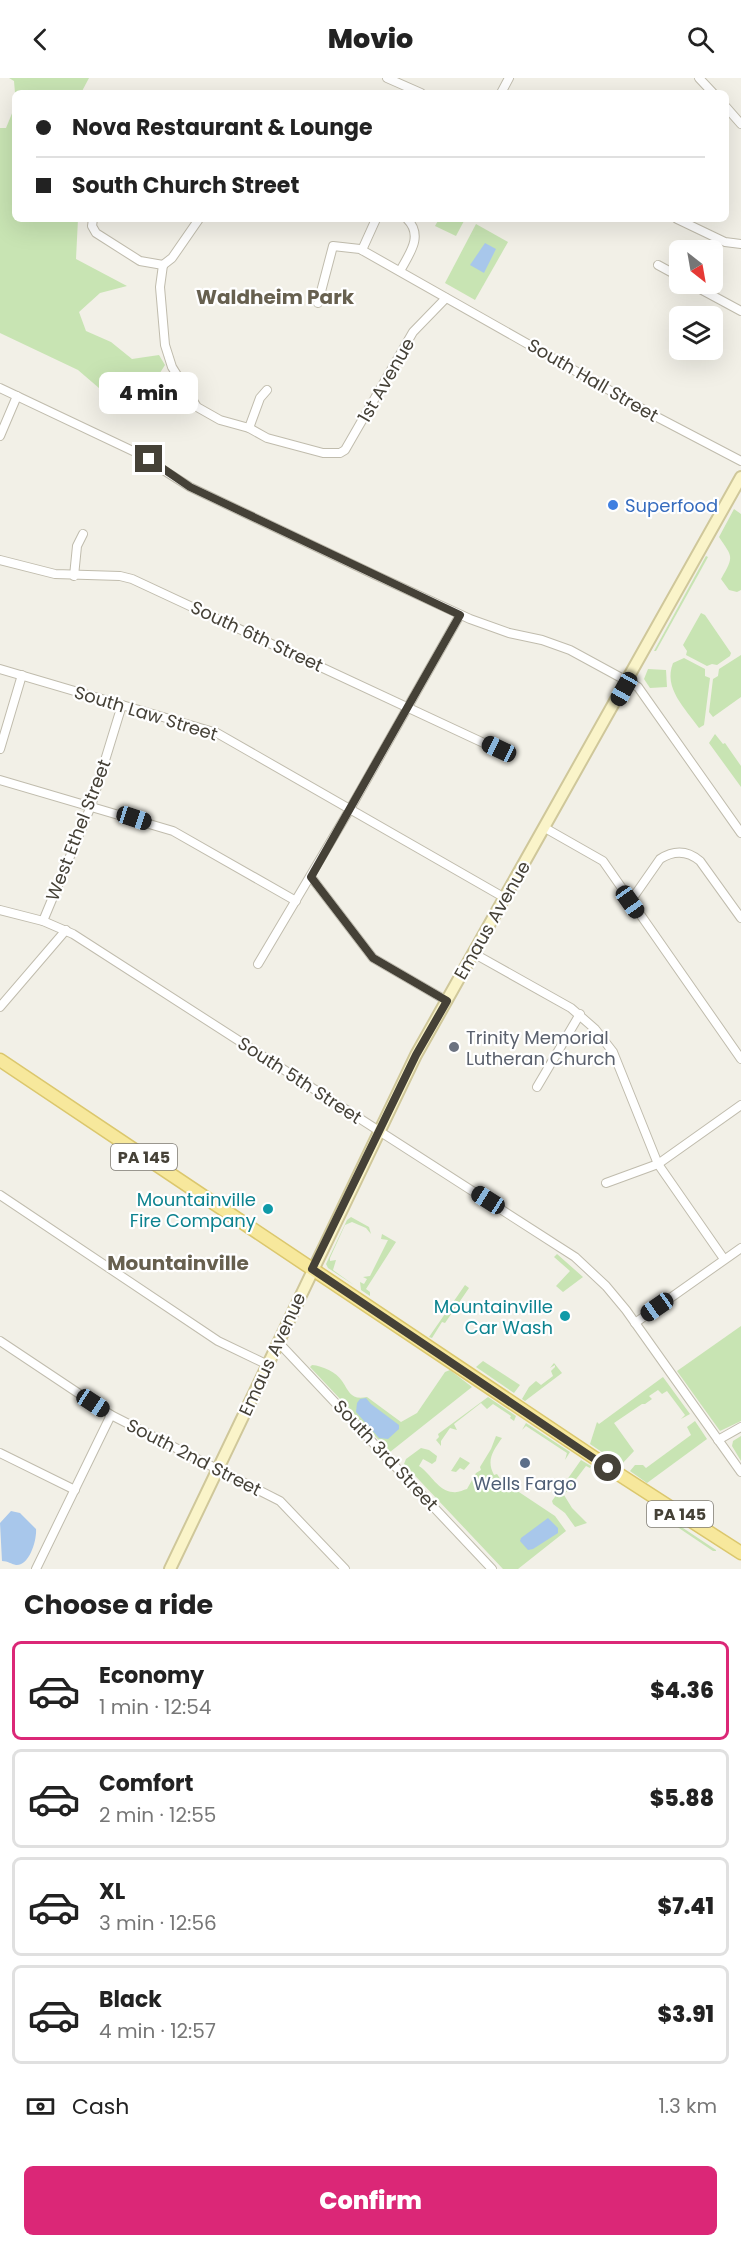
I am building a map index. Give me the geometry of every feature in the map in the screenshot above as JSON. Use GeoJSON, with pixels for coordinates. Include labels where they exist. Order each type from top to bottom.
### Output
{"type":"FeatureCollection","features":[{"type":"Feature","properties":{"kind":"main road","name":"Emaus Avenue"},"geometry":{"type":"LineString","coordinates":[[170,1569],[416,1055],[628,682],[741,477]]}},
{"type":"Feature","properties":{"kind":"main road","name":"PA 145"},"geometry":{"type":"LineString","coordinates":[[0,1060],[620,1475],[741,1553]]}},
{"type":"Feature","properties":{"kind":"street"},"geometry":{"type":"LineString","coordinates":[[387,78],[414,90]]}},
{"type":"Feature","properties":{"kind":"street"},"geometry":{"type":"LineString","coordinates":[[699,78],[710,90]]}},
{"type":"Feature","properties":{"kind":"street"},"geometry":{"type":"LineString","coordinates":[[729,110],[741,124]]}},
{"type":"Feature","properties":{"kind":"street"},"geometry":{"type":"LineString","coordinates":[[93,222],[96,233],[140,261],[163,265]]}},
{"type":"Feature","properties":{"kind":"street"},"geometry":{"type":"LineString","coordinates":[[197,222],[172,258],[163,265],[160,287],[165,345],[172,367],[197,408],[220,420],[249,428],[260,398],[267,390]]}},
{"type":"Feature","properties":{"kind":"street"},"geometry":{"type":"LineString","coordinates":[[362,250],[375,222]]}},
{"type":"Feature","properties":{"kind":"street"},"geometry":{"type":"LineString","coordinates":[[400,271],[415,243],[416,235],[411,222]]}},
{"type":"Feature","properties":{"kind":"street"},"geometry":{"type":"LineString","coordinates":[[683,222],[716,239],[741,244]]}},
{"type":"Feature","properties":{"kind":"street"},"geometry":{"type":"LineString","coordinates":[[318,303],[333,246],[362,250],[446,298]]}},
{"type":"Feature","properties":{"kind":"street"},"geometry":{"type":"LineString","coordinates":[[658,265],[669,271]]}},
{"type":"Feature","properties":{"kind":"street"},"geometry":{"type":"LineString","coordinates":[[710,294],[741,311]]}},
{"type":"Feature","properties":{"kind":"street","name":"1st Avenue"},"geometry":{"type":"LineString","coordinates":[[249,428],[267,438],[323,453],[340,453],[345,450],[413,332],[446,298]]}},
{"type":"Feature","properties":{"kind":"street","name":"South Hall Street"},"geometry":{"type":"LineString","coordinates":[[446,298],[741,461]]}},
{"type":"Feature","properties":{"kind":"street"},"geometry":{"type":"LineString","coordinates":[[0,388],[135,452],[190,487],[460,615],[501,630],[564,647],[590,659],[638,687],[741,833]]}},
{"type":"Feature","properties":{"kind":"street"},"geometry":{"type":"LineString","coordinates":[[0,436],[17,396]]}},
{"type":"Feature","properties":{"kind":"street"},"geometry":{"type":"LineString","coordinates":[[74,576],[77,546],[83,534]]}},
{"type":"Feature","properties":{"kind":"street","name":"South 6th Street"},"geometry":{"type":"LineString","coordinates":[[0,560],[36,570],[74,576],[120,576],[132,579],[503,752]]}},
{"type":"Feature","properties":{"kind":"street"},"geometry":{"type":"LineString","coordinates":[[258,964],[311,877],[460,615]]}},
{"type":"Feature","properties":{"kind":"street","name":"South Law Street"},"geometry":{"type":"LineString","coordinates":[[0,669],[217,733],[505,898]]}},
{"type":"Feature","properties":{"kind":"street"},"geometry":{"type":"LineString","coordinates":[[0,749],[22,675]]}},
{"type":"Feature","properties":{"kind":"street","name":"West Ethel Street"},"geometry":{"type":"LineString","coordinates":[[43,921],[92,806],[122,705]]}},
{"type":"Feature","properties":{"kind":"street"},"geometry":{"type":"LineString","coordinates":[[0,780],[173,831],[296,901]]}},
{"type":"Feature","properties":{"kind":"street"},"geometry":{"type":"LineString","coordinates":[[545,828],[603,861],[741,1059]]}},
{"type":"Feature","properties":{"kind":"street"},"geometry":{"type":"LineString","coordinates":[[630,902],[660,859],[673,852],[685,852],[700,861],[741,918]]}},
{"type":"Feature","properties":{"kind":"street"},"geometry":{"type":"LineString","coordinates":[[311,877],[373,958],[447,1001]]}},
{"type":"Feature","properties":{"kind":"street","name":"South 5th Street"},"geometry":{"type":"LineString","coordinates":[[0,910],[43,921],[66,930],[575,1257],[610,1291],[635,1323],[741,1472]]}},
{"type":"Feature","properties":{"kind":"street"},"geometry":{"type":"LineString","coordinates":[[0,1007],[66,930]]}},
{"type":"Feature","properties":{"kind":"street"},"geometry":{"type":"LineString","coordinates":[[473,953],[571,1008],[580,1014],[604,1040],[619,1064],[658,1164],[724,1259]]}},
{"type":"Feature","properties":{"kind":"street"},"geometry":{"type":"LineString","coordinates":[[537,1087],[580,1014]]}},
{"type":"Feature","properties":{"kind":"street"},"geometry":{"type":"LineString","coordinates":[[606,1183],[658,1164],[741,1105]]}},
{"type":"Feature","properties":{"kind":"street"},"geometry":{"type":"LineString","coordinates":[[0,1195],[218,1341],[268,1365]]}},
{"type":"Feature","properties":{"kind":"street"},"geometry":{"type":"LineString","coordinates":[[635,1323],[741,1248]]}},
{"type":"Feature","properties":{"kind":"street","name":"South 2nd Street"},"geometry":{"type":"LineString","coordinates":[[0,1341],[111,1415],[280,1500],[345,1569]]}},
{"type":"Feature","properties":{"kind":"street","name":"South 3rd Street"},"geometry":{"type":"LineString","coordinates":[[278,1342],[492,1569]]}},
{"type":"Feature","properties":{"kind":"street"},"geometry":{"type":"LineString","coordinates":[[36,1569],[111,1415]]}},
{"type":"Feature","properties":{"kind":"street"},"geometry":{"type":"LineString","coordinates":[[718,1440],[741,1427]]}},
{"type":"Feature","properties":{"kind":"street"},"geometry":{"type":"LineString","coordinates":[[0,1453],[75,1490]]}},
{"type":"Feature","properties":{"kind":"green space"},"geometry":{"type":"Polygon","coordinates":[[[9,78],[89,78],[83,90],[15,90],[14,81],[9,78]]]}},
{"type":"Feature","properties":{"kind":"green space"},"geometry":{"type":"Polygon","coordinates":[[[12,113],[12,222],[78,222],[76,259],[127,286],[100,293],[79,312],[86,331],[111,342],[132,359],[159,355],[165,365],[140,404],[140,411],[99,388],[78,370],[0,333],[0,128],[6,128],[12,113]]]}},
{"type":"Feature","properties":{"kind":"green space"},"geometry":{"type":"Polygon","coordinates":[[[437,222],[463,222],[456,236],[435,226],[437,222]]]}},
{"type":"Feature","properties":{"kind":"green space"},"geometry":{"type":"Polygon","coordinates":[[[476,224],[508,242],[475,300],[445,283],[476,224]]]}},
{"type":"Feature","properties":{"kind":"green space"},"geometry":{"type":"Polygon","coordinates":[[[734,509],[741,514],[741,590],[737,592],[729,590],[721,579],[730,556],[719,537],[734,509]]]}},
{"type":"Feature","properties":{"kind":"green space"},"geometry":{"type":"Polygon","coordinates":[[[706,556],[708,557],[654,651],[706,556]]]}},
{"type":"Feature","properties":{"kind":"green space"},"geometry":{"type":"Polygon","coordinates":[[[701,613],[705,615],[731,653],[717,665],[707,666],[686,655],[687,651],[683,645],[701,613]]]}},
{"type":"Feature","properties":{"kind":"green space"},"geometry":{"type":"Polygon","coordinates":[[[741,655],[741,697],[713,717],[709,712],[713,679],[718,676],[719,669],[741,655]]]}},
{"type":"Feature","properties":{"kind":"green space"},"geometry":{"type":"Polygon","coordinates":[[[684,658],[705,669],[705,676],[710,678],[704,725],[699,728],[677,697],[671,681],[673,663],[684,658]]]}},
{"type":"Feature","properties":{"kind":"green space"},"geometry":{"type":"Polygon","coordinates":[[[648,669],[666,670],[667,687],[650,688],[644,679],[648,669]]]}},
{"type":"Feature","properties":{"kind":"green space"},"geometry":{"type":"Polygon","coordinates":[[[715,734],[723,744],[725,743],[741,766],[741,787],[709,743],[715,734]]]}},
{"type":"Feature","properties":{"kind":"green space"},"geometry":{"type":"Polygon","coordinates":[[[351,1217],[369,1227],[371,1234],[366,1228],[352,1222],[345,1225],[330,1261],[336,1260],[333,1270],[354,1285],[328,1268],[326,1264],[347,1220],[351,1217]]]}},
{"type":"Feature","properties":{"kind":"green space"},"geometry":{"type":"Polygon","coordinates":[[[382,1234],[396,1242],[366,1289],[370,1292],[370,1296],[361,1290],[360,1282],[364,1284],[367,1279],[363,1277],[370,1276],[388,1240],[381,1239],[382,1234]]]}},
{"type":"Feature","properties":{"kind":"green space"},"geometry":{"type":"Polygon","coordinates":[[[557,1254],[583,1277],[563,1292],[556,1286],[570,1271],[554,1257],[557,1254]]]}},
{"type":"Feature","properties":{"kind":"green space"},"geometry":{"type":"Polygon","coordinates":[[[465,1285],[469,1288],[445,1323],[442,1322],[432,1338],[429,1337],[465,1285]]]}},
{"type":"Feature","properties":{"kind":"green space"},"geometry":{"type":"Polygon","coordinates":[[[741,1326],[741,1421],[720,1431],[677,1371],[741,1326]]]}},
{"type":"Feature","properties":{"kind":"green space"},"geometry":{"type":"Polygon","coordinates":[[[483,1361],[520,1385],[514,1393],[476,1367],[483,1361]]]}},
{"type":"Feature","properties":{"kind":"green space"},"geometry":{"type":"Polygon","coordinates":[[[554,1363],[562,1373],[525,1401],[522,1399],[529,1387],[536,1381],[541,1385],[553,1376],[551,1371],[555,1365],[550,1368],[554,1363]]]}},
{"type":"Feature","properties":{"kind":"green space"},"geometry":{"type":"Polygon","coordinates":[[[312,1365],[333,1372],[352,1395],[367,1397],[401,1422],[417,1413],[445,1372],[450,1370],[472,1387],[390,1452],[310,1367],[312,1365]]]}},
{"type":"Feature","properties":{"kind":"green space"},"geometry":{"type":"Polygon","coordinates":[[[663,1377],[690,1414],[681,1419],[685,1415],[667,1391],[662,1394],[658,1390],[649,1396],[652,1399],[614,1423],[634,1451],[621,1465],[590,1444],[597,1422],[599,1424],[663,1377]]]}},
{"type":"Feature","properties":{"kind":"green space"},"geometry":{"type":"Polygon","coordinates":[[[488,1397],[516,1416],[514,1421],[510,1418],[511,1416],[493,1404],[487,1409],[481,1403],[454,1424],[457,1430],[450,1428],[441,1441],[441,1446],[436,1440],[439,1437],[438,1434],[488,1397]]]}},
{"type":"Feature","properties":{"kind":"green space"},"geometry":{"type":"Polygon","coordinates":[[[695,1421],[707,1439],[647,1483],[630,1471],[635,1465],[643,1465],[646,1468],[691,1435],[687,1427],[695,1421]]]}},
{"type":"Feature","properties":{"kind":"green space"},"geometry":{"type":"Polygon","coordinates":[[[526,1423],[570,1452],[565,1460],[567,1453],[526,1426],[522,1430],[526,1423]]]}},
{"type":"Feature","properties":{"kind":"green space"},"geometry":{"type":"Polygon","coordinates":[[[496,1436],[502,1438],[493,1451],[491,1460],[494,1475],[497,1474],[501,1480],[555,1516],[566,1531],[518,1569],[503,1569],[404,1464],[406,1459],[421,1448],[429,1450],[437,1456],[436,1461],[432,1464],[423,1459],[419,1466],[443,1489],[457,1492],[467,1489],[476,1473],[481,1470],[480,1467],[496,1436]]]}},
{"type":"Feature","properties":{"kind":"green space"},"geometry":{"type":"Polygon","coordinates":[[[741,1436],[741,1461],[732,1446],[733,1441],[741,1436]]]}},
{"type":"Feature","properties":{"kind":"green space"},"geometry":{"type":"Polygon","coordinates":[[[460,1457],[470,1463],[464,1470],[460,1468],[456,1472],[451,1471],[460,1457]]]}},
{"type":"Feature","properties":{"kind":"green space"},"geometry":{"type":"Polygon","coordinates":[[[581,1460],[591,1466],[590,1468],[586,1466],[564,1495],[572,1508],[587,1523],[575,1527],[552,1501],[581,1460]]]}},
{"type":"Feature","properties":{"kind":"green space"},"geometry":{"type":"Polygon","coordinates":[[[662,1514],[716,1550],[716,1551],[661,1516],[662,1514]]]}},
{"type":"Feature","properties":{"kind":"water"},"geometry":{"type":"Polygon","coordinates":[[[485,243],[496,249],[484,273],[470,265],[485,243]]]}},
{"type":"Feature","properties":{"kind":"water"},"geometry":{"type":"Polygon","coordinates":[[[366,1398],[399,1425],[399,1429],[388,1439],[379,1438],[356,1412],[357,1403],[360,1399],[366,1398]]]}},
{"type":"Feature","properties":{"kind":"water"},"geometry":{"type":"Polygon","coordinates":[[[11,1511],[20,1513],[36,1529],[34,1545],[29,1557],[16,1565],[2,1561],[0,1523],[11,1511]]]}},
{"type":"Feature","properties":{"kind":"water"},"geometry":{"type":"Polygon","coordinates":[[[548,1518],[558,1528],[558,1533],[528,1550],[520,1541],[521,1538],[548,1518]]]}},
{"type":"Feature","properties":{"kind":"place","name":"Superfood"},"geometry":{"type":"Point","coordinates":[613,505]}},
{"type":"Feature","properties":{"kind":"place","name":"Trinity Memorial Lutheran Church"},"geometry":{"type":"Point","coordinates":[454,1047]}},
{"type":"Feature","properties":{"kind":"place","name":"Mountainville Fire Company"},"geometry":{"type":"Point","coordinates":[268,1209]}},
{"type":"Feature","properties":{"kind":"place","name":"Mountainville Car Wash"},"geometry":{"type":"Point","coordinates":[565,1316]}},
{"type":"Feature","properties":{"kind":"place","name":"Wells Fargo"},"geometry":{"type":"Point","coordinates":[525,1463]}},
{"type":"Feature","properties":{"kind":"district","name":"Waldheim Park"},"geometry":{"type":"Point","coordinates":[275,297]}},
{"type":"Feature","properties":{"kind":"district","name":"Mountainville"},"geometry":{"type":"Point","coordinates":[178,1263]}},
{"type":"Feature","properties":{"kind":"route"},"geometry":{"type":"LineString","coordinates":[[149,459],[190,487],[460,615],[311,877],[373,958],[447,1001],[416,1055],[312,1269],[608,1468]]}}]}
